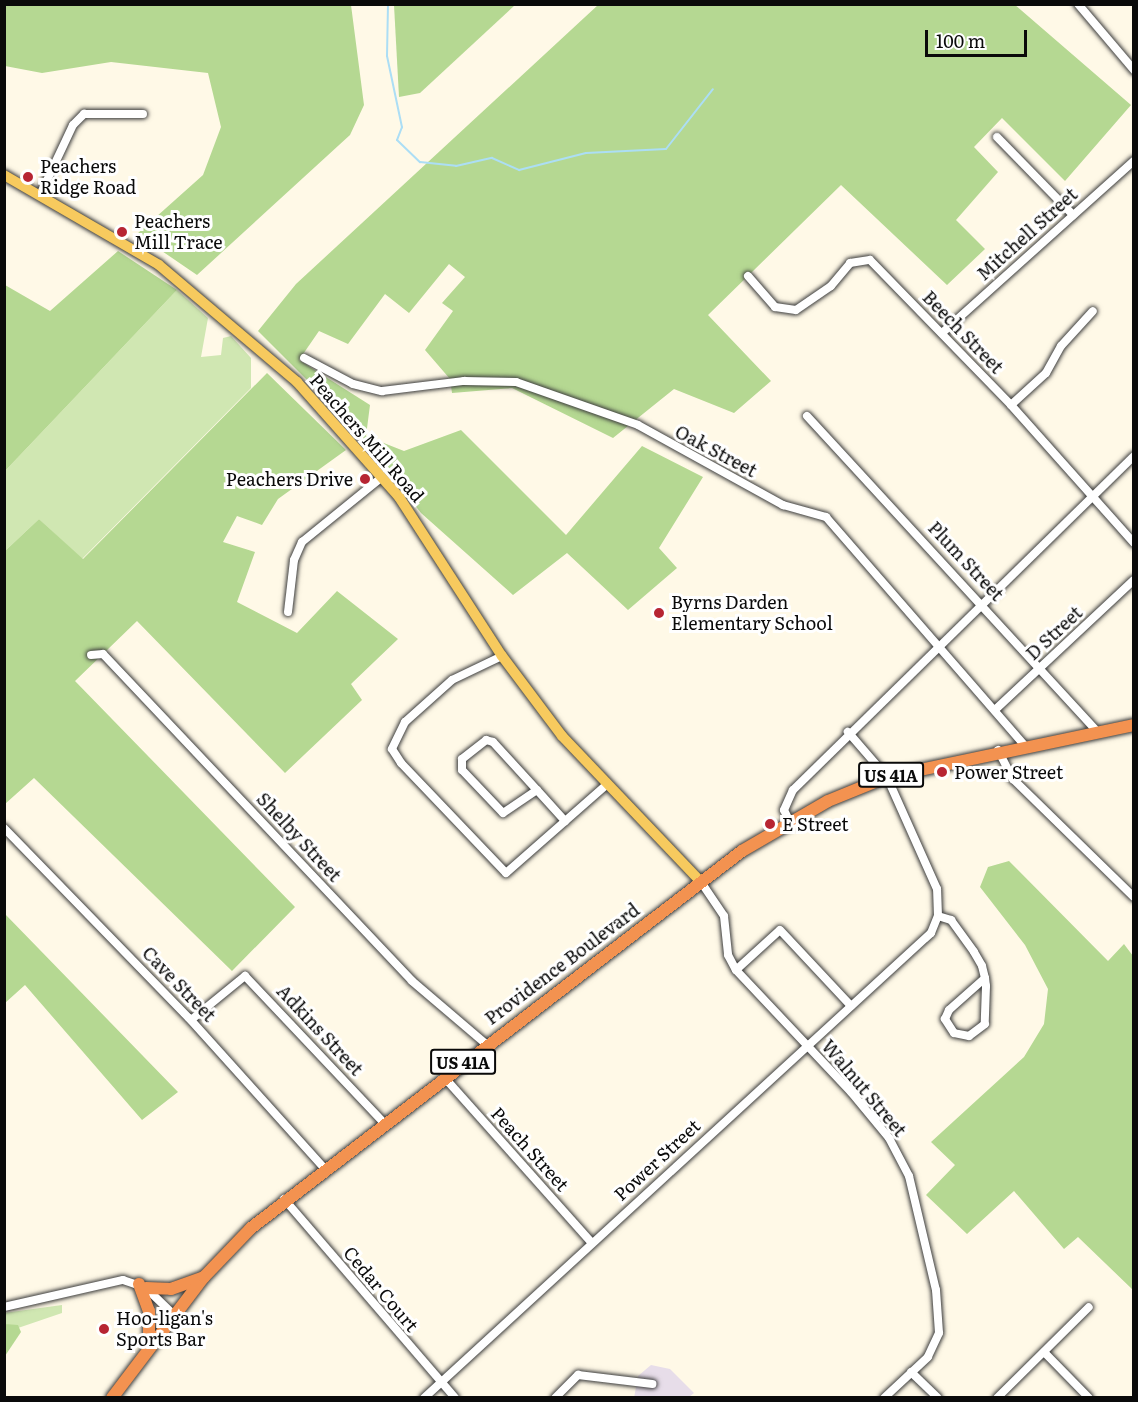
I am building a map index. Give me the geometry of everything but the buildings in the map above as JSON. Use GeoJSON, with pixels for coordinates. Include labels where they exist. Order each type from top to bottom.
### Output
{"type":"FeatureCollection","features":[{"type":"Feature","properties":{"kind":"highway","name":"Providence Boulevard"},"geometry":{"type":"LineString","coordinates":[[112,1398],[173,1314],[204,1277],[284,1199],[701,882],[790,822],[887,777],[998,750],[1134,725]]}},
{"type":"Feature","properties":{"kind":"highway"},"geometry":{"type":"LineString","coordinates":[[149,1347],[149,1311],[142,1286],[171,1289],[204,1277]]}},
{"type":"Feature","properties":{"kind":"main road","name":"Peachers Mill Road"},"geometry":{"type":"LineString","coordinates":[[4,175],[41,193],[159,265],[248,335],[382,477],[502,656],[606,785],[701,882]]}},
{"type":"Feature","properties":{"kind":"street"},"geometry":{"type":"LineString","coordinates":[[1078,4],[1134,70]]}},
{"type":"Feature","properties":{"kind":"street"},"geometry":{"type":"LineString","coordinates":[[41,193],[73,125],[84,114],[143,114]]}},
{"type":"Feature","properties":{"kind":"street"},"geometry":{"type":"LineString","coordinates":[[997,137],[1072,215]]}},
{"type":"Feature","properties":{"kind":"street","name":"Mitchell Street"},"geometry":{"type":"LineString","coordinates":[[942,333],[1134,161]]}},
{"type":"Feature","properties":{"kind":"street","name":"Beech Street"},"geometry":{"type":"LineString","coordinates":[[748,276],[775,307],[796,310],[831,286],[850,263],[870,260],[1011,405],[1134,543]]}},
{"type":"Feature","properties":{"kind":"street"},"geometry":{"type":"LineString","coordinates":[[1011,405],[1046,373],[1060,346],[1093,311]]}},
{"type":"Feature","properties":{"kind":"street","name":"Oak Street"},"geometry":{"type":"LineString","coordinates":[[304,358],[353,384],[382,391],[464,381],[516,382],[638,425],[783,505],[826,517],[939,646],[997,708],[1024,745]]}},
{"type":"Feature","properties":{"kind":"street","name":"Plum Street"},"geometry":{"type":"LineString","coordinates":[[807,416],[1043,667],[1097,731]]}},
{"type":"Feature","properties":{"kind":"street"},"geometry":{"type":"LineString","coordinates":[[790,822],[784,810],[793,790],[848,732],[1134,456]]}},
{"type":"Feature","properties":{"kind":"street"},"geometry":{"type":"LineString","coordinates":[[288,612],[294,560],[302,542],[382,477]]}},
{"type":"Feature","properties":{"kind":"street","name":"D Street"},"geometry":{"type":"LineString","coordinates":[[997,708],[1134,580]]}},
{"type":"Feature","properties":{"kind":"street","name":"Shelby Street"},"geometry":{"type":"LineString","coordinates":[[91,655],[103,654],[412,981],[486,1044]]}},
{"type":"Feature","properties":{"kind":"street"},"geometry":{"type":"LineString","coordinates":[[502,656],[452,680],[405,722],[392,749],[506,873],[606,785]]}},
{"type":"Feature","properties":{"kind":"street"},"geometry":{"type":"LineString","coordinates":[[848,732],[887,777],[937,889],[938,916],[951,920],[985,978],[985,1024],[969,1036],[954,1033],[945,1019],[949,1010],[985,978]]}},
{"type":"Feature","properties":{"kind":"street"},"geometry":{"type":"LineString","coordinates":[[537,790],[503,813],[462,770],[462,759],[486,740],[493,742],[537,790],[565,821]]}},
{"type":"Feature","properties":{"kind":"street"},"geometry":{"type":"LineString","coordinates":[[998,750],[1013,778],[1134,897]]}},
{"type":"Feature","properties":{"kind":"street","name":"Cave Street"},"geometry":{"type":"LineString","coordinates":[[4,828],[191,1020],[324,1168]]}},
{"type":"Feature","properties":{"kind":"street","name":"Walnut Street"},"geometry":{"type":"LineString","coordinates":[[701,882],[724,916],[728,955],[736,970],[889,1137],[909,1176],[936,1290],[939,1334],[928,1357],[885,1398]]}},
{"type":"Feature","properties":{"kind":"street","name":"Power Street"},"geometry":{"type":"LineString","coordinates":[[424,1398],[806,1045],[931,933],[938,916]]}},
{"type":"Feature","properties":{"kind":"street"},"geometry":{"type":"LineString","coordinates":[[736,970],[780,930],[851,1006]]}},
{"type":"Feature","properties":{"kind":"street","name":"Adkins Street"},"geometry":{"type":"LineString","coordinates":[[191,1020],[241,976],[250,979],[384,1123]]}},
{"type":"Feature","properties":{"kind":"street","name":"Peach Street"},"geometry":{"type":"LineString","coordinates":[[444,1077],[592,1244]]}},
{"type":"Feature","properties":{"kind":"street","name":"Cedar Court"},"geometry":{"type":"LineString","coordinates":[[284,1199],[455,1398]]}},
{"type":"Feature","properties":{"kind":"street"},"geometry":{"type":"LineString","coordinates":[[4,1307],[92,1291],[110,1281],[142,1286],[173,1314]]}},
{"type":"Feature","properties":{"kind":"street"},"geometry":{"type":"LineString","coordinates":[[997,1398],[1089,1307]]}},
{"type":"Feature","properties":{"kind":"street"},"geometry":{"type":"LineString","coordinates":[[1044,1352],[1089,1398]]}},
{"type":"Feature","properties":{"kind":"street"},"geometry":{"type":"LineString","coordinates":[[911,1372],[938,1398]]}},
{"type":"Feature","properties":{"kind":"street"},"geometry":{"type":"LineString","coordinates":[[555,1398],[578,1375],[652,1384]]}},
{"type":"Feature","properties":{"kind":"shaded area"},"geometry":{"type":"Polygon","coordinates":[[[651,1365],[670,1369],[694,1393],[689,1397],[634,1398],[638,1376],[651,1365]]]}},
{"type":"Feature","properties":{"kind":"green space"},"geometry":{"type":"Polygon","coordinates":[[[394,4],[515,5],[420,93],[399,97],[394,4]]]}},
{"type":"Feature","properties":{"kind":"green space"},"geometry":{"type":"Polygon","coordinates":[[[4,5],[351,5],[364,105],[350,135],[197,275],[137,234],[203,175],[221,127],[208,73],[111,62],[42,73],[5,66],[4,5]]]}},
{"type":"Feature","properties":{"kind":"green space"},"geometry":{"type":"Polygon","coordinates":[[[598,5],[1015,5],[1131,105],[1065,181],[1002,118],[974,147],[998,172],[956,220],[985,249],[947,285],[841,185],[708,315],[771,381],[734,413],[674,389],[613,438],[512,388],[452,393],[450,379],[425,350],[453,311],[442,303],[465,277],[449,264],[409,313],[385,294],[348,344],[319,331],[299,360],[370,405],[366,436],[404,451],[461,430],[566,535],[642,446],[703,477],[659,548],[677,568],[628,610],[567,553],[513,595],[421,513],[349,422],[258,331],[296,284],[598,5]]]}},
{"type":"Feature","properties":{"kind":"green space"},"geometry":{"type":"Polygon","coordinates":[[[118,251],[177,290],[5,471],[5,285],[50,311],[118,251]]]}},
{"type":"Feature","properties":{"kind":"green space"},"geometry":{"type":"Polygon","coordinates":[[[177,290],[208,318],[201,357],[221,355],[223,338],[231,336],[251,358],[251,388],[82,559],[39,519],[5,551],[5,471],[177,290]]]}},
{"type":"Feature","properties":{"kind":"green space"},"geometry":{"type":"Polygon","coordinates":[[[267,373],[346,450],[278,499],[262,525],[237,516],[223,542],[255,552],[237,602],[297,633],[337,591],[398,639],[351,684],[362,700],[285,773],[137,621],[75,681],[295,907],[232,971],[34,778],[5,804],[5,551],[39,519],[83,559],[267,373]]]}},
{"type":"Feature","properties":{"kind":"green space"},"geometry":{"type":"Polygon","coordinates":[[[1009,861],[1108,961],[1124,944],[1133,956],[1133,1290],[1078,1237],[1064,1249],[1014,1191],[967,1234],[926,1195],[955,1165],[931,1142],[1024,1057],[1044,1024],[1048,989],[1025,945],[980,887],[988,867],[1009,861]]]}},
{"type":"Feature","properties":{"kind":"green space"},"geometry":{"type":"Polygon","coordinates":[[[5,914],[178,1092],[142,1120],[25,985],[5,1003],[5,914]]]}},
{"type":"Feature","properties":{"kind":"green space"},"geometry":{"type":"Polygon","coordinates":[[[62,1305],[62,1313],[18,1328],[5,1324],[4,1313],[62,1305]]]}},
{"type":"Feature","properties":{"kind":"green space"},"geometry":{"type":"Polygon","coordinates":[[[5,1324],[18,1325],[21,1332],[5,1356],[5,1324]]]}},
{"type":"Feature","properties":{"kind":"waterway"},"geometry":{"type":"LineString","coordinates":[[388,4],[387,56],[402,127],[397,140],[420,162],[456,166],[492,158],[519,170],[586,153],[666,149],[713,89]]}},
{"type":"Feature","properties":{"kind":"place","name":"Peachers Ridge Road"},"geometry":{"type":"Point","coordinates":[28,177]}},
{"type":"Feature","properties":{"kind":"place","name":"Peachers Mill Trace"},"geometry":{"type":"Point","coordinates":[122,232]}},
{"type":"Feature","properties":{"kind":"place","name":"Peachers Drive"},"geometry":{"type":"Point","coordinates":[365,479]}},
{"type":"Feature","properties":{"kind":"place","name":"Byrns Darden Elementary School"},"geometry":{"type":"Point","coordinates":[659,613]}},
{"type":"Feature","properties":{"kind":"place","name":"Power Street"},"geometry":{"type":"Point","coordinates":[942,772]}},
{"type":"Feature","properties":{"kind":"place","name":"E Street"},"geometry":{"type":"Point","coordinates":[770,824]}},
{"type":"Feature","properties":{"kind":"place","name":"Hoo-ligan's Sports Bar"},"geometry":{"type":"Point","coordinates":[104,1329]}}]}
